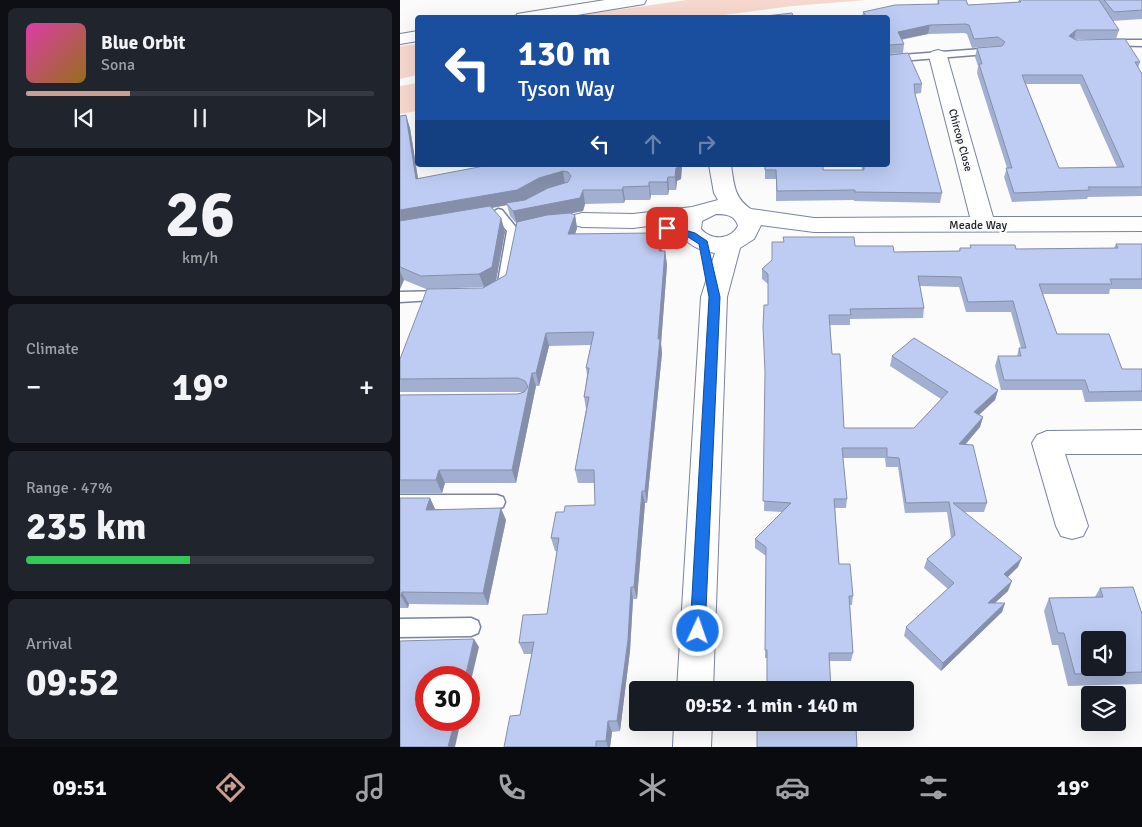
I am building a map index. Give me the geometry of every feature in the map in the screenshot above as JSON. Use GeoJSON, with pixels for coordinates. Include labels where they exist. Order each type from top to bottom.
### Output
{"type":"FeatureCollection","features":[{"type":"Feature","properties":{"kind":"street"},"geometry":{"type":"LineString","coordinates":[[541,15],[638,0]]}},
{"type":"Feature","properties":{"kind":"street"},"geometry":{"type":"LineString","coordinates":[[400,39],[415,36]]}},
{"type":"Feature","properties":{"kind":"street","name":"Chircop Close"},"geometry":{"type":"LineString","coordinates":[[938,56],[984,225]]}},
{"type":"Feature","properties":{"kind":"street"},"geometry":{"type":"LineString","coordinates":[[695,681],[714,297],[699,225],[712,196],[719,167]]}},
{"type":"Feature","properties":{"kind":"street"},"geometry":{"type":"LineString","coordinates":[[714,297],[737,240],[750,226],[726,193],[720,167]]}},
{"type":"Feature","properties":{"kind":"street","name":"Meade Way"},"geometry":{"type":"LineString","coordinates":[[814,225],[737,240],[721,245],[699,225],[715,207],[814,225],[1142,224]]}},
{"type":"Feature","properties":{"kind":"street"},"geometry":{"type":"LineString","coordinates":[[574,220],[699,225]]}},
{"type":"Feature","properties":{"kind":"street"},"geometry":{"type":"LineString","coordinates":[[1072,526],[1046,443],[1142,442]]}},
{"type":"Feature","properties":{"kind":"street"},"geometry":{"type":"LineString","coordinates":[[692,747],[693,731]]}},
{"type":"Feature","properties":{"kind":"lane"},"geometry":{"type":"LineString","coordinates":[[1103,43],[1142,43]]}},
{"type":"Feature","properties":{"kind":"lane"},"geometry":{"type":"LineString","coordinates":[[890,59],[996,51]]}},
{"type":"Feature","properties":{"kind":"lane"},"geometry":{"type":"LineString","coordinates":[[477,294],[487,294],[504,284],[517,230],[493,214],[516,210]]}},
{"type":"Feature","properties":{"kind":"lane"},"geometry":{"type":"LineString","coordinates":[[400,298],[458,295]]}},
{"type":"Feature","properties":{"kind":"lane"},"geometry":{"type":"LineString","coordinates":[[400,502],[497,502]]}},
{"type":"Feature","properties":{"kind":"lane"},"geometry":{"type":"LineString","coordinates":[[400,628],[471,627]]}},
{"type":"Feature","properties":{"kind":"shaded area"},"geometry":{"type":"Polygon","coordinates":[[[687,0],[867,0],[793,6],[724,15],[580,15],[687,0]]]}},
{"type":"Feature","properties":{"kind":"shaded area"},"geometry":{"type":"Polygon","coordinates":[[[415,44],[415,75],[400,79],[400,46],[415,44]]]}},
{"type":"Feature","properties":{"kind":"shaded area"},"geometry":{"type":"Polygon","coordinates":[[[415,83],[415,111],[400,114],[400,86],[415,83]]]}},
{"type":"Feature","properties":{"kind":"building"},"geometry":{"type":"Polygon","coordinates":[[[938,0],[966,0],[968,5],[1021,2],[1019,0],[1099,0],[1119,30],[1076,30],[1069,36],[1076,40],[1125,39],[1140,62],[1135,62],[1142,74],[1142,187],[1088,187],[1090,190],[1014,193],[1006,168],[1012,168],[979,64],[982,64],[977,48],[1002,46],[1005,42],[998,37],[974,39],[969,25],[966,24],[930,25],[898,32],[904,44],[890,45],[890,15],[866,15],[863,12],[895,5],[939,4],[938,0]],[[1022,75],[1059,168],[1124,167],[1082,75],[1022,75]]]}},
{"type":"Feature","properties":{"kind":"building"},"geometry":{"type":"Polygon","coordinates":[[[1104,0],[1142,0],[1142,10],[1114,12],[1104,0]]]}},
{"type":"Feature","properties":{"kind":"building"},"geometry":{"type":"Polygon","coordinates":[[[792,13],[793,15],[775,15],[792,13]]]}},
{"type":"Feature","properties":{"kind":"building"},"geometry":{"type":"Polygon","coordinates":[[[908,53],[922,84],[914,84],[915,94],[942,193],[855,192],[855,190],[777,191],[776,170],[765,170],[765,167],[823,167],[823,170],[864,170],[864,167],[890,167],[890,55],[908,53]]]}},
{"type":"Feature","properties":{"kind":"building"},"geometry":{"type":"Polygon","coordinates":[[[406,115],[416,179],[479,167],[678,167],[676,168],[675,177],[668,177],[667,182],[649,182],[649,186],[623,187],[622,190],[583,190],[580,198],[513,211],[506,203],[525,200],[548,188],[568,182],[571,176],[568,172],[563,171],[539,178],[517,190],[400,210],[400,116],[406,115]]]}},
{"type":"Feature","properties":{"kind":"building"},"geometry":{"type":"Polygon","coordinates":[[[490,206],[501,218],[492,267],[479,274],[421,276],[400,267],[400,221],[490,206]]]}},
{"type":"Feature","properties":{"kind":"building"},"geometry":{"type":"Polygon","coordinates":[[[570,213],[575,215],[568,234],[652,233],[651,238],[660,238],[659,251],[665,251],[658,339],[660,339],[645,491],[642,491],[634,587],[631,587],[628,640],[617,721],[608,721],[606,741],[596,741],[596,747],[504,747],[510,716],[520,715],[534,642],[519,643],[523,615],[547,614],[559,538],[551,538],[556,512],[564,512],[565,506],[595,505],[594,470],[575,470],[589,397],[584,397],[589,368],[586,368],[594,332],[546,333],[536,373],[532,373],[512,470],[439,470],[436,480],[400,480],[400,395],[518,394],[524,392],[528,387],[525,381],[518,378],[400,379],[400,359],[427,289],[483,288],[506,275],[517,222],[547,215],[570,213]]]}},
{"type":"Feature","properties":{"kind":"building"},"geometry":{"type":"Polygon","coordinates":[[[783,237],[854,237],[855,246],[893,246],[894,252],[960,251],[960,248],[971,248],[970,245],[1015,245],[1016,249],[1118,248],[1116,244],[1142,244],[1142,279],[1110,279],[1112,284],[1039,284],[1057,334],[1109,334],[1122,369],[1142,369],[1142,391],[1089,392],[1085,380],[1004,380],[998,356],[1021,356],[1019,348],[1026,348],[1013,301],[968,302],[961,277],[918,276],[924,308],[850,309],[851,315],[829,315],[832,354],[840,354],[844,428],[914,428],[948,392],[892,356],[914,338],[998,390],[974,412],[983,417],[959,444],[973,445],[987,503],[953,503],[1022,558],[1004,574],[1012,581],[988,603],[1005,603],[943,663],[906,627],[954,583],[927,559],[955,535],[949,502],[906,503],[899,458],[887,457],[887,448],[842,448],[847,499],[834,499],[839,564],[850,564],[853,596],[849,596],[853,653],[829,653],[831,681],[767,681],[767,650],[765,650],[766,547],[755,539],[791,503],[763,501],[765,372],[763,327],[764,305],[768,305],[768,274],[762,269],[772,260],[772,242],[784,242],[783,237]]]}},
{"type":"Feature","properties":{"kind":"building"},"geometry":{"type":"Polygon","coordinates":[[[400,498],[430,498],[426,510],[501,508],[483,593],[402,592],[400,596],[400,498]]]}},
{"type":"Feature","properties":{"kind":"building"},"geometry":{"type":"Polygon","coordinates":[[[1133,587],[1142,614],[1142,672],[1126,672],[1126,631],[1081,631],[1081,674],[1075,674],[1064,633],[1058,633],[1049,598],[1103,597],[1100,588],[1133,587]]]}},
{"type":"Feature","properties":{"kind":"building"},"geometry":{"type":"Polygon","coordinates":[[[474,639],[468,666],[415,666],[415,731],[452,731],[448,747],[400,747],[400,641],[474,639]]]}},
{"type":"Feature","properties":{"kind":"building"},"geometry":{"type":"Polygon","coordinates":[[[757,731],[856,731],[857,747],[757,747],[757,731]]]}},
{"type":"Feature","properties":{"kind":"route"},"geometry":{"type":"LineString","coordinates":[[667,228],[691,235],[704,243],[714,297],[698,631]]}}]}
